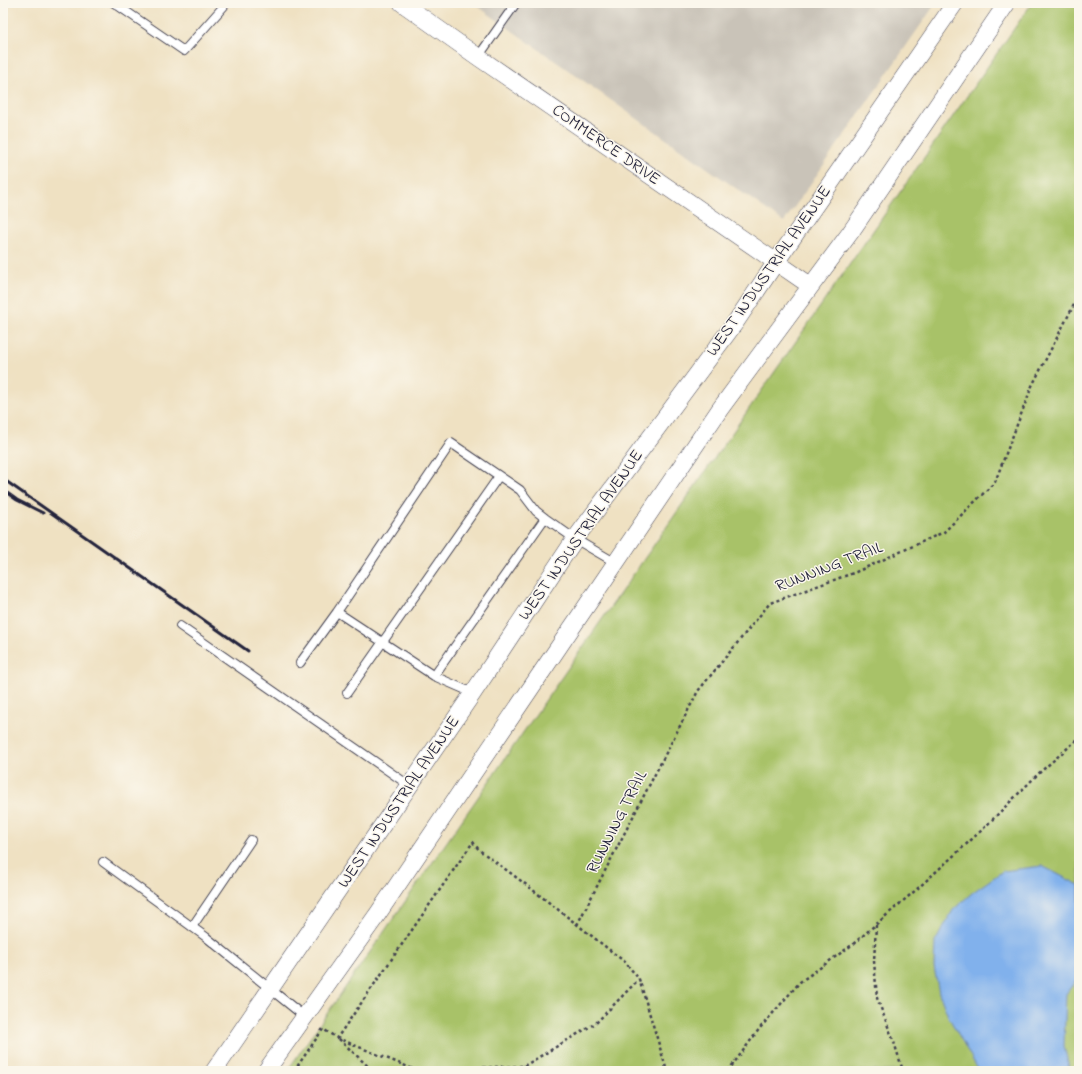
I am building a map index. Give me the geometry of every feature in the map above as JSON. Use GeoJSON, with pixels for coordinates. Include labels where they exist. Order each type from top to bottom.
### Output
{"type":"FeatureCollection","features":[{"type":"Feature","properties":{"kind":"street","name":"COMMERCE DRIVE"},"geometry":{"type":"LineString","coordinates":[[402,3],[811,286]]}},
{"type":"Feature","properties":{"kind":"street","name":"WEST INDUSTRIAL AVENUE"},"geometry":{"type":"LineString","coordinates":[[214,1071],[474,693],[575,539],[735,323],[955,3]]}},
{"type":"Feature","properties":{"kind":"street"},"geometry":{"type":"LineString","coordinates":[[266,1071],[382,909],[720,409],[850,233],[1007,3]]}},
{"type":"Feature","properties":{"kind":"lane"},"geometry":{"type":"LineString","coordinates":[[114,3],[184,51],[224,4]]}},
{"type":"Feature","properties":{"kind":"lane"},"geometry":{"type":"LineString","coordinates":[[478,57],[516,3]]}},
{"type":"Feature","properties":{"kind":"lane"},"geometry":{"type":"LineString","coordinates":[[300,663],[337,612],[451,443],[520,490],[536,511],[545,518],[575,539],[616,563]]}},
{"type":"Feature","properties":{"kind":"lane"},"geometry":{"type":"LineString","coordinates":[[347,693],[499,476]]}},
{"type":"Feature","properties":{"kind":"lane"},"geometry":{"type":"LineString","coordinates":[[434,676],[545,518]]}},
{"type":"Feature","properties":{"kind":"lane"},"geometry":{"type":"LineString","coordinates":[[337,612],[434,676],[474,693]]}},
{"type":"Feature","properties":{"kind":"lane"},"geometry":{"type":"LineString","coordinates":[[180,626],[410,786]]}},
{"type":"Feature","properties":{"kind":"lane"},"geometry":{"type":"LineString","coordinates":[[192,927],[251,840]]}},
{"type":"Feature","properties":{"kind":"lane"},"geometry":{"type":"LineString","coordinates":[[103,862],[192,927],[304,1016]]}},
{"type":"Feature","properties":{"kind":"path","name":"RUNNING TRAIL"},"geometry":{"type":"LineString","coordinates":[[577,925],[698,691],[770,603],[856,572],[944,532],[995,482],[1032,386],[1079,295]]}},
{"type":"Feature","properties":{"kind":"path"},"geometry":{"type":"LineString","coordinates":[[728,1071],[760,1028],[800,982],[852,945],[982,830],[1038,774],[1079,738]]}},
{"type":"Feature","properties":{"kind":"path"},"geometry":{"type":"LineString","coordinates":[[337,1038],[473,842],[479,850],[625,962],[639,979],[667,1071]]}},
{"type":"Feature","properties":{"kind":"path"},"geometry":{"type":"LineString","coordinates":[[876,924],[874,961],[877,998],[894,1042],[903,1071]]}},
{"type":"Feature","properties":{"kind":"path"},"geometry":{"type":"LineString","coordinates":[[337,1038],[418,1071],[524,1066],[596,1023],[639,979]]}},
{"type":"Feature","properties":{"kind":"path"},"geometry":{"type":"LineString","coordinates":[[294,1071],[323,1029],[337,1038],[373,1071]]}},
{"type":"Feature","properties":{"kind":"path"},"geometry":{"type":"LineString","coordinates":[[521,1071],[524,1066]]}},
{"type":"Feature","properties":{"kind":"shaded area"},"geometry":{"type":"Polygon","coordinates":[[[473,3],[936,3],[784,222],[473,3]]]}},
{"type":"Feature","properties":{"kind":"green space"},"geometry":{"type":"Polygon","coordinates":[[[1032,3],[1079,3],[1079,1071],[287,1071],[1032,3]]]}},
{"type":"Feature","properties":{"kind":"water"},"geometry":{"type":"Polygon","coordinates":[[[1042,866],[1079,885],[1079,976],[1066,994],[1064,1046],[1070,1071],[979,1071],[948,1016],[939,993],[934,967],[935,942],[953,910],[973,892],[1003,871],[1042,866]]]}},
{"type":"Feature","properties":{"kind":"railway"},"geometry":{"type":"LineString","coordinates":[[3,479],[248,651]]}},
{"type":"Feature","properties":{"kind":"railway"},"geometry":{"type":"LineString","coordinates":[[3,490],[17,500],[43,513]]}}]}
